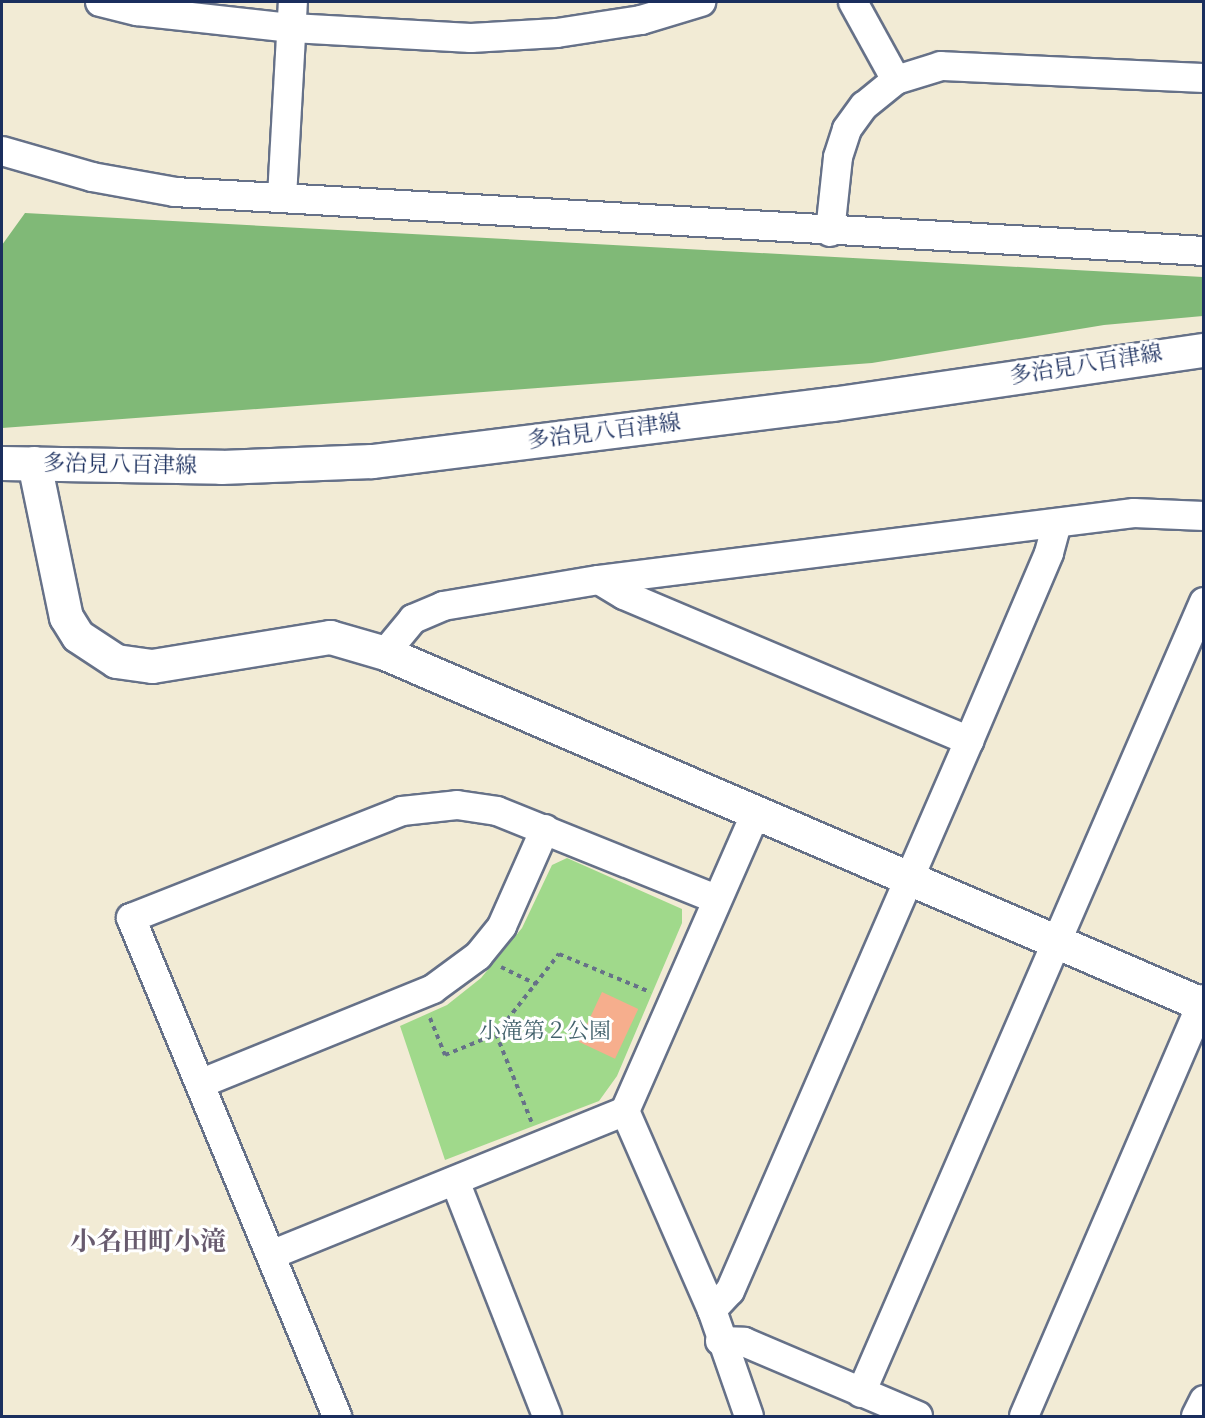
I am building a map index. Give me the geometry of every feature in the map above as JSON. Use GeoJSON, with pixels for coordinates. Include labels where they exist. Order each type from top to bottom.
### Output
{"type":"FeatureCollection","features":[{"type":"Feature","properties":{"kind":"street"},"geometry":{"type":"LineString","coordinates":[[100,2],[137,10],[293,15],[471,38],[546,34],[640,20],[702,2]]}},
{"type":"Feature","properties":{"kind":"street"},"geometry":{"type":"LineString","coordinates":[[853,2],[896,80]]}},
{"type":"Feature","properties":{"kind":"street"},"geometry":{"type":"LineString","coordinates":[[282,197],[293,15]]}},
{"type":"Feature","properties":{"kind":"street"},"geometry":{"type":"LineString","coordinates":[[830,232],[838,157],[847,129],[864,106],[896,80],[941,66],[1203,78]]}},
{"type":"Feature","properties":{"kind":"street"},"geometry":{"type":"LineString","coordinates":[[2,151],[27,160],[146,187],[830,232],[1203,250]]}},
{"type":"Feature","properties":{"kind":"street","name":"多治見八百津線"},"geometry":{"type":"LineString","coordinates":[[2,463],[221,467],[372,461],[832,404],[1203,350]]}},
{"type":"Feature","properties":{"kind":"street"},"geometry":{"type":"LineString","coordinates":[[34,463],[66,617],[78,636],[99,652],[116,661],[152,666],[330,637],[385,653],[1055,944],[1203,1002],[1024,1416]]}},
{"type":"Feature","properties":{"kind":"street"},"geometry":{"type":"LineString","coordinates":[[385,653],[413,619],[443,606],[599,580],[1134,513],[1203,516]]}},
{"type":"Feature","properties":{"kind":"street"},"geometry":{"type":"LineString","coordinates":[[712,1310],[730,1291],[969,741],[1049,553],[1057,523]]}},
{"type":"Feature","properties":{"kind":"street"},"geometry":{"type":"LineString","coordinates":[[599,580],[635,600],[969,741]]}},
{"type":"Feature","properties":{"kind":"street"},"geometry":{"type":"LineString","coordinates":[[861,1393],[1203,602]]}},
{"type":"Feature","properties":{"kind":"street"},"geometry":{"type":"LineString","coordinates":[[337,1416],[202,1083],[131,918],[402,811],[457,805],[497,811],[716,899]]}},
{"type":"Feature","properties":{"kind":"street"},"geometry":{"type":"LineString","coordinates":[[272,1255],[625,1111],[716,899],[755,815]]}},
{"type":"Feature","properties":{"kind":"street"},"geometry":{"type":"LineString","coordinates":[[202,1083],[433,989],[481,953],[502,926],[544,829]]}},
{"type":"Feature","properties":{"kind":"street"},"geometry":{"type":"LineString","coordinates":[[625,1111],[712,1310],[720,1341],[749,1416]]}},
{"type":"Feature","properties":{"kind":"street"},"geometry":{"type":"LineString","coordinates":[[455,1182],[547,1416]]}},
{"type":"Feature","properties":{"kind":"street"},"geometry":{"type":"LineString","coordinates":[[720,1341],[744,1342],[918,1416]]}},
{"type":"Feature","properties":{"kind":"street"},"geometry":{"type":"LineString","coordinates":[[1196,1416],[1203,1400]]}},
{"type":"Feature","properties":{"kind":"path"},"geometry":{"type":"LineString","coordinates":[[481,953],[507,971],[536,984]]}},
{"type":"Feature","properties":{"kind":"path"},"geometry":{"type":"LineString","coordinates":[[429,1014],[445,1055],[496,1034],[559,954],[672,1001]]}},
{"type":"Feature","properties":{"kind":"path"},"geometry":{"type":"LineString","coordinates":[[496,1034],[541,1146]]}},
{"type":"Feature","properties":{"kind":"green space"},"geometry":{"type":"Polygon","coordinates":[[[25,213],[1203,277],[1203,316],[1104,325],[872,363],[2,428],[2,245],[25,213]]]}},
{"type":"Feature","properties":{"kind":"green space","name":"小滝第２公園"},"geometry":{"type":"Polygon","coordinates":[[[567,858],[682,909],[682,923],[617,1076],[599,1101],[445,1160],[400,1026],[447,1005],[481,978],[522,928],[552,865],[567,858]]]}},
{"type":"Feature","properties":{"kind":"building"},"geometry":{"type":"Polygon","coordinates":[[[602,992],[638,1009],[615,1059],[579,1042],[602,992]]]}},
{"type":"Feature","properties":{"kind":"district","name":"小名田町小滝"},"geometry":{"type":"Point","coordinates":[148,1243]}}]}
